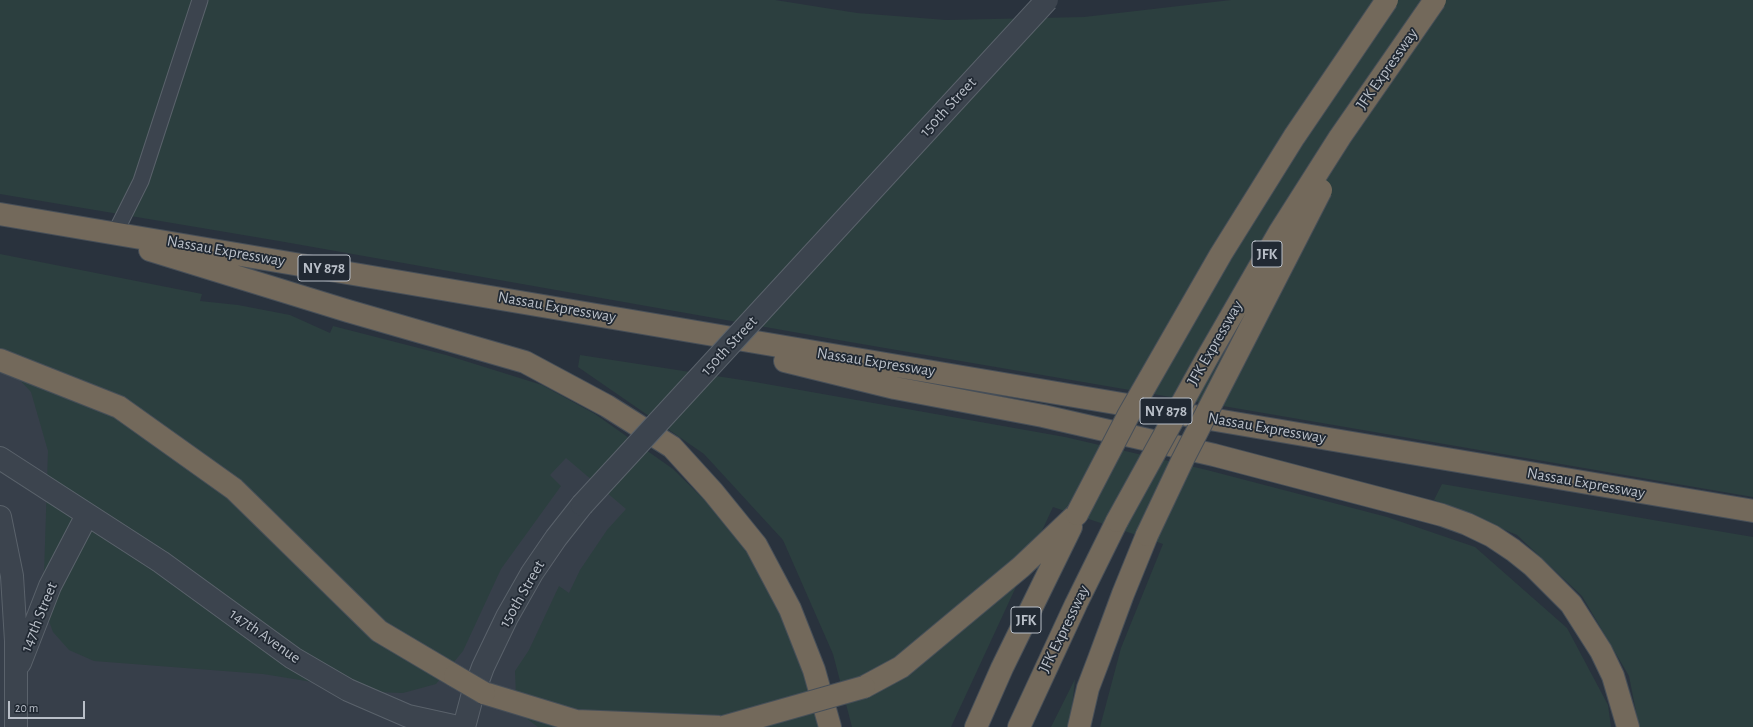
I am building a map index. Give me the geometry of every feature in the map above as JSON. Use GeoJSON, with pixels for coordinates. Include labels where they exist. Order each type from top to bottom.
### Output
{"type":"FeatureCollection","features":[{"type":"Feature","properties":{"kind":"highway","name":"JFK"},"geometry":{"type":"LineString","coordinates":[[976,727],[1002,668],[1077,514],[1136,403],[1221,254],[1294,137],[1387,0]]}},
{"type":"Feature","properties":{"kind":"highway","name":"JFK Expressway"},"geometry":{"type":"LineString","coordinates":[[1019,727],[1070,617],[1117,521],[1176,412],[1263,260],[1306,190],[1374,87],[1435,0]]}},
{"type":"Feature","properties":{"kind":"highway"},"geometry":{"type":"LineString","coordinates":[[1079,727],[1088,688],[1125,586],[1147,535],[1183,459],[1374,87]]}},
{"type":"Feature","properties":{"kind":"highway","name":"Nassau Expressway"},"geometry":{"type":"LineString","coordinates":[[0,214],[580,311],[817,353],[1753,511]]}},
{"type":"Feature","properties":{"kind":"highway"},"geometry":{"type":"LineString","coordinates":[[68,225],[348,311],[525,362],[607,406],[672,447],[713,492],[756,545],[790,609],[814,670],[830,727]]}},
{"type":"Feature","properties":{"kind":"highway"},"geometry":{"type":"LineString","coordinates":[[580,311],[895,388],[1044,416],[1214,455],[1420,509],[1467,524],[1492,536],[1534,566],[1571,604],[1602,651],[1615,683],[1628,727]]}},
{"type":"Feature","properties":{"kind":"highway"},"geometry":{"type":"LineString","coordinates":[[0,360],[119,407],[234,489],[379,631],[484,693],[576,721],[723,727],[864,687],[901,667],[1021,568],[1077,514]]}},
{"type":"Feature","properties":{"kind":"street","name":"150th Street"},"geometry":{"type":"LineString","coordinates":[[464,727],[472,697],[484,667],[508,617],[536,567],[556,538],[582,506],[1047,0]]}},
{"type":"Feature","properties":{"kind":"street","name":"147th Avenue"},"geometry":{"type":"LineString","coordinates":[[0,458],[161,562],[293,658],[348,690],[408,716],[458,727]]}},
{"type":"Feature","properties":{"kind":"street","name":"147th Street"},"geometry":{"type":"LineString","coordinates":[[16,727],[16,673],[50,586],[87,514]]}},
{"type":"Feature","properties":{"kind":"street"},"geometry":{"type":"LineString","coordinates":[[0,517],[12,576],[16,641],[16,673]]}},
{"type":"Feature","properties":{"kind":"lane"},"geometry":{"type":"LineString","coordinates":[[115,233],[140,181],[200,0]]}},
{"type":"Feature","properties":{"kind":"shaded area"},"geometry":{"type":"Polygon","coordinates":[[[0,0],[775,0],[857,13],[946,20],[1084,17],[1231,0],[1753,0],[1753,497],[850,342],[279,241],[0,194],[0,0]]]}},
{"type":"Feature","properties":{"kind":"shaded area"},"geometry":{"type":"Polygon","coordinates":[[[0,254],[202,294],[200,301],[238,305],[290,315],[330,333],[333,326],[446,355],[542,385],[595,414],[673,469],[738,533],[783,611],[811,683],[821,727],[538,727],[526,718],[516,696],[515,671],[529,650],[559,586],[569,593],[580,570],[607,530],[626,509],[566,458],[550,475],[561,486],[501,569],[463,651],[436,684],[403,693],[374,692],[263,674],[94,661],[69,650],[53,632],[43,605],[48,451],[31,392],[0,359],[0,254]]]}},
{"type":"Feature","properties":{"kind":"shaded area"},"geometry":{"type":"Polygon","coordinates":[[[0,309],[517,402],[674,521],[749,727],[0,727],[0,309]]]}},
{"type":"Feature","properties":{"kind":"shaded area"},"geometry":{"type":"Polygon","coordinates":[[[580,355],[755,382],[1065,437],[1207,470],[1387,517],[1475,547],[1567,628],[1608,705],[1611,727],[1100,727],[1121,648],[1163,544],[1053,507],[951,727],[852,727],[833,654],[783,540],[704,454],[578,367],[580,355]]]}},
{"type":"Feature","properties":{"kind":"shaded area"},"geometry":{"type":"Polygon","coordinates":[[[1442,484],[1753,537],[1753,727],[1639,727],[1629,676],[1582,596],[1517,535],[1434,500],[1442,484]]]}},
{"type":"Feature","properties":{"kind":"shaded area"},"geometry":{"type":"Polygon","coordinates":[[[1075,679],[1070,727],[1051,727],[1075,679]]]}}]}
